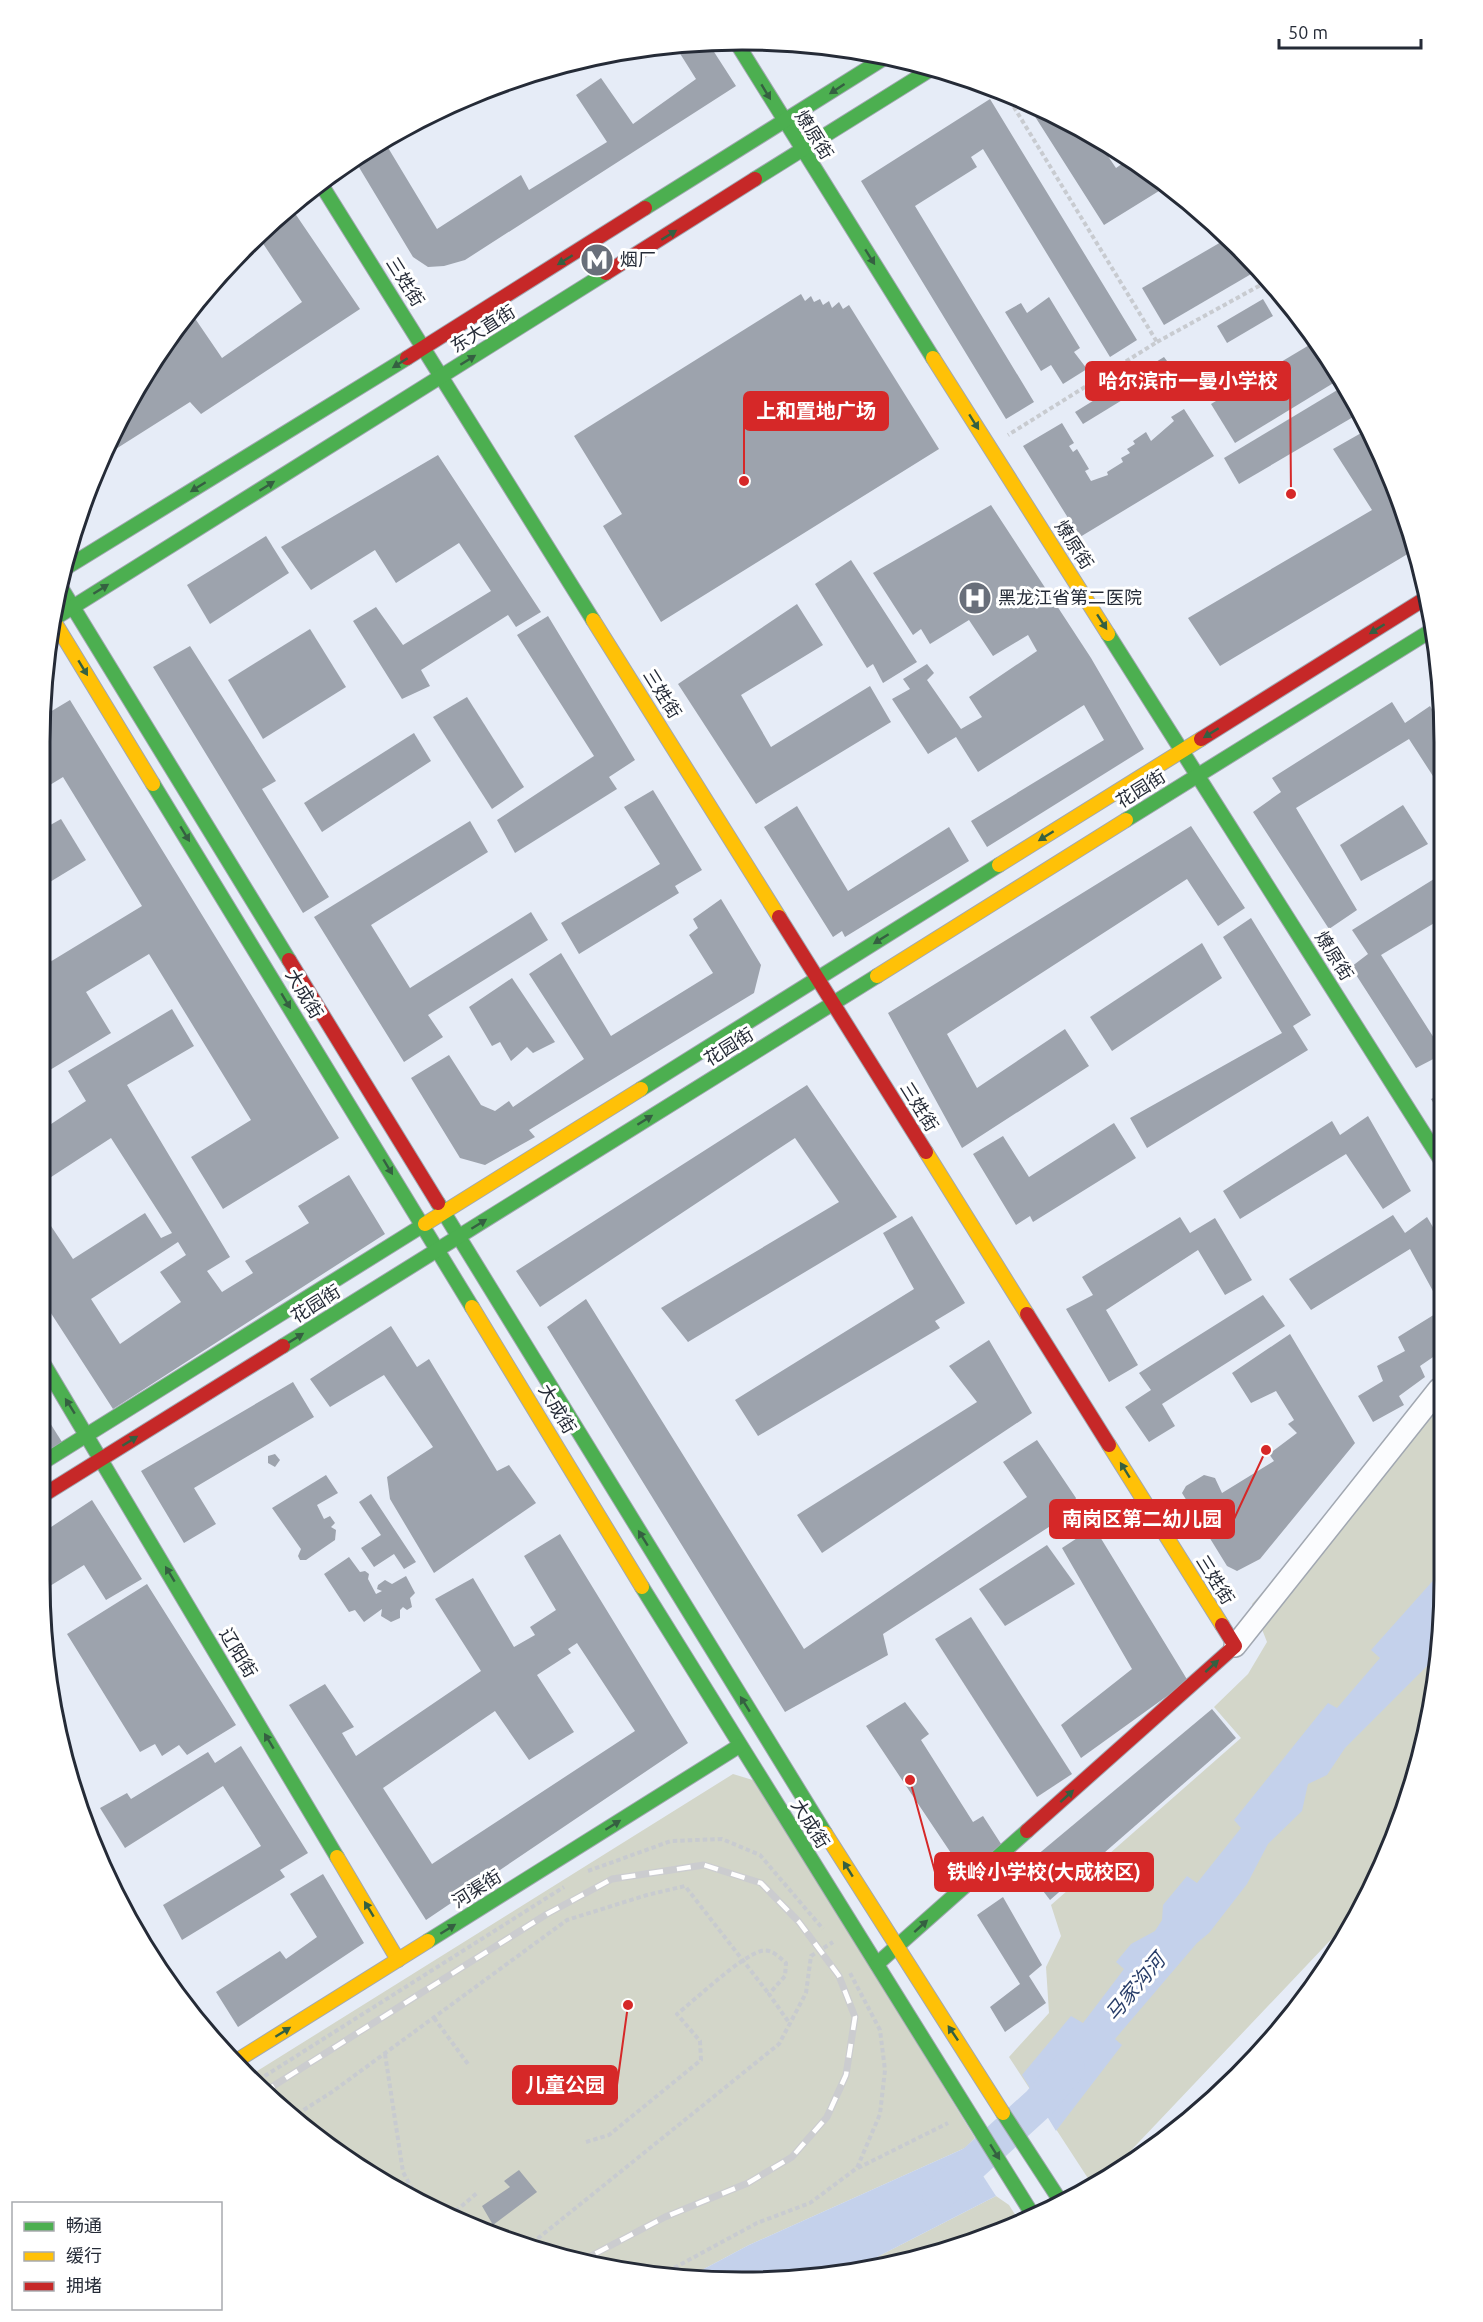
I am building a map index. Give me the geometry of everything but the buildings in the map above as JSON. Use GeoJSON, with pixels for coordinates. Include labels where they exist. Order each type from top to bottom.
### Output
{"type":"FeatureCollection","features":[{"type":"Feature","properties":{"kind":"main road","name":"燎原街"},"geometry":{"type":"LineString","coordinates":[[741,50],[802,151],[1184,750],[1434,1149]]}},
{"type":"Feature","properties":{"kind":"main road","name":"东大直街"},"geometry":{"type":"LineString","coordinates":[[73,564],[425,347],[877,63]]}},
{"type":"Feature","properties":{"kind":"main road","name":"东大直街"},"geometry":{"type":"LineString","coordinates":[[62,613],[924,74]]}},
{"type":"Feature","properties":{"kind":"main road","name":"三姓街"},"geometry":{"type":"LineString","coordinates":[[324,189],[425,347],[1234,1646]]}},
{"type":"Feature","properties":{"kind":"main road","name":"大成街"},"geometry":{"type":"LineString","coordinates":[[66,595],[458,1237],[897,1948],[986,2082],[1057,2196]]}},
{"type":"Feature","properties":{"kind":"main road","name":"花园街"},"geometry":{"type":"LineString","coordinates":[[50,1458],[1419,602]]}},
{"type":"Feature","properties":{"kind":"main road","name":"大成街"},"geometry":{"type":"LineString","coordinates":[[59,630],[739,1746],[1030,2209]]}},
{"type":"Feature","properties":{"kind":"main road","name":"花园街"},"geometry":{"type":"LineString","coordinates":[[50,1491],[1425,634]]}},
{"type":"Feature","properties":{"kind":"main road","name":"辽阳街"},"geometry":{"type":"LineString","coordinates":[[50,1374],[398,1960]]}},
{"type":"Feature","properties":{"kind":"main road"},"geometry":{"type":"LineString","coordinates":[[877,1964],[1234,1646]]}},
{"type":"Feature","properties":{"kind":"main road","name":"河渠街"},"geometry":{"type":"LineString","coordinates":[[241,2058],[739,1746]]}},
{"type":"Feature","properties":{"kind":"street"},"geometry":{"type":"LineString","coordinates":[[1234,1646],[1434,1395]]}},
{"type":"Feature","properties":{"kind":"path"},"geometry":{"type":"LineString","coordinates":[[1013,105],[1157,342]]}},
{"type":"Feature","properties":{"kind":"path"},"geometry":{"type":"LineString","coordinates":[[990,447],[1157,342],[1262,285]]}},
{"type":"Feature","properties":{"kind":"path"},"geometry":{"type":"LineString","coordinates":[[582,1875],[592,1869],[671,1841],[722,1839],[760,1855],[836,1940],[839,1951]]}},
{"type":"Feature","properties":{"kind":"path"},"geometry":{"type":"LineString","coordinates":[[261,2078],[572,1881]]}},
{"type":"Feature","properties":{"kind":"path"},"geometry":{"type":"LineString","coordinates":[[299,2113],[385,2054],[567,1920],[647,1895],[685,1886],[790,2024]]}},
{"type":"Feature","properties":{"kind":"path"},"geometry":{"type":"LineString","coordinates":[[535,2241],[779,2044],[806,1993],[811,1956],[836,1940]]}},
{"type":"Feature","properties":{"kind":"path"},"geometry":{"type":"LineString","coordinates":[[586,2142],[609,2135],[701,2060],[700,2041],[677,2014],[744,1962],[762,1951],[774,1952],[786,1963],[785,1976],[769,1994]]}},
{"type":"Feature","properties":{"kind":"path"},"geometry":{"type":"LineString","coordinates":[[844,1961],[880,2030],[885,2070],[880,2114],[857,2168]]}},
{"type":"Feature","properties":{"kind":"path"},"geometry":{"type":"LineString","coordinates":[[434,2018],[468,2064]]}},
{"type":"Feature","properties":{"kind":"path"},"geometry":{"type":"LineString","coordinates":[[385,2054],[403,2172],[412,2189]]}},
{"type":"Feature","properties":{"kind":"path"},"geometry":{"type":"LineString","coordinates":[[672,2269],[757,2223],[810,2203],[857,2168],[951,2121]]}},
{"type":"Feature","properties":{"kind":"path"},"geometry":{"type":"LineString","coordinates":[[456,2211],[477,2193]]}},
{"type":"Feature","properties":{"kind":"shaded area"},"geometry":{"type":"Polygon","coordinates":[[[1434,1401],[1434,1580],[1428,1671],[1410,1760],[1381,1845],[1337,1933],[1125,2156],[1088,2179],[1009,2057],[1049,2013],[1046,1967],[1061,1936],[1051,1905],[1241,1738],[1214,1707],[1248,1674],[1267,1642],[1252,1604],[1434,1401]]]}},
{"type":"Feature","properties":{"kind":"shaded area"},"geometry":{"type":"Polygon","coordinates":[[[733,1774],[756,1781],[975,2138],[965,2148],[749,2245],[700,2271],[651,2267],[562,2249],[519,2236],[435,2201],[395,2180],[320,2130],[255,2073],[733,1774]]]}},
{"type":"Feature","properties":{"kind":"shaded area"},"geometry":{"type":"Polygon","coordinates":[[[996,2196],[1009,2205],[1016,2216],[964,2236],[921,2249],[871,2260],[996,2196]]]}},
{"type":"Feature","properties":{"kind":"water"},"geometry":{"type":"Polygon","coordinates":[[[1434,1579],[1429,1664],[1345,1748],[1327,1775],[1308,1784],[1302,1811],[1268,1844],[1247,1884],[1209,1933],[1197,1943],[1115,2039],[1122,2045],[1056,2131],[1022,2075],[1071,2016],[1083,2023],[1124,1969],[1116,1962],[1131,1944],[1155,1931],[1162,1920],[1163,1905],[1187,1876],[1197,1883],[1241,1828],[1234,1820],[1328,1703],[1337,1708],[1380,1658],[1371,1650],[1434,1579]]]}},
{"type":"Feature","properties":{"kind":"water"},"geometry":{"type":"Polygon","coordinates":[[[965,2148],[996,2196],[871,2260],[832,2267],[787,2271],[700,2271],[749,2245],[965,2148]]]}},
{"type":"Feature","properties":{"kind":"waterway","name":"马家沟河"},"geometry":{"type":"LineString","coordinates":[[939,2194],[1039,2103],[1068,2068]]}},
{"type":"Feature","properties":{"kind":"railway"},"geometry":{"type":"LineString","coordinates":[[271,2088],[547,1914],[612,1879],[704,1865],[761,1883],[799,1922],[839,1976],[855,2017],[846,2075],[827,2117],[792,2157],[748,2183],[665,2217],[591,2256]]}},
{"type":"Feature","properties":{"kind":"traffic: fast"},"geometry":{"type":"LineString","coordinates":[[741,50],[933,358]]}},
{"type":"Feature","properties":{"kind":"traffic: fast"},"geometry":{"type":"LineString","coordinates":[[645,208],[877,63]]}},
{"type":"Feature","properties":{"kind":"traffic: fast"},"geometry":{"type":"LineString","coordinates":[[755,179],[924,74]]}},
{"type":"Feature","properties":{"kind":"traffic: fast"},"geometry":{"type":"LineString","coordinates":[[324,189],[593,620]]}},
{"type":"Feature","properties":{"kind":"traffic: fast"},"geometry":{"type":"LineString","coordinates":[[62,614],[606,273]]}},
{"type":"Feature","properties":{"kind":"traffic: fast"},"geometry":{"type":"LineString","coordinates":[[73,564],[407,358]]}},
{"type":"Feature","properties":{"kind":"traffic: fast"},"geometry":{"type":"LineString","coordinates":[[66,595],[289,960]]}},
{"type":"Feature","properties":{"kind":"traffic: fast"},"geometry":{"type":"LineString","coordinates":[[1108,634],[1434,1150]]}},
{"type":"Feature","properties":{"kind":"traffic: fast"},"geometry":{"type":"LineString","coordinates":[[1126,820],[1425,634]]}},
{"type":"Feature","properties":{"kind":"traffic: fast"},"geometry":{"type":"LineString","coordinates":[[153,784],[472,1307]]}},
{"type":"Feature","properties":{"kind":"traffic: fast"},"geometry":{"type":"LineString","coordinates":[[641,1089],[999,865]]}},
{"type":"Feature","properties":{"kind":"traffic: fast"},"geometry":{"type":"LineString","coordinates":[[283,1346],[877,976]]}},
{"type":"Feature","properties":{"kind":"traffic: fast"},"geometry":{"type":"LineString","coordinates":[[438,1203],[825,1833]]}},
{"type":"Feature","properties":{"kind":"traffic: fast"},"geometry":{"type":"LineString","coordinates":[[50,1458],[425,1224]]}},
{"type":"Feature","properties":{"kind":"traffic: fast"},"geometry":{"type":"LineString","coordinates":[[50,1374],[337,1857]]}},
{"type":"Feature","properties":{"kind":"traffic: fast"},"geometry":{"type":"LineString","coordinates":[[642,1587],[1029,2209]]}},
{"type":"Feature","properties":{"kind":"traffic: fast"},"geometry":{"type":"LineString","coordinates":[[428,1941],[739,1746]]}},
{"type":"Feature","properties":{"kind":"traffic: fast"},"geometry":{"type":"LineString","coordinates":[[877,1964],[1027,1831]]}},
{"type":"Feature","properties":{"kind":"traffic: fast"},"geometry":{"type":"LineString","coordinates":[[1003,2113],[1057,2196]]}},
{"type":"Feature","properties":{"kind":"traffic: slow"},"geometry":{"type":"LineString","coordinates":[[933,358],[1108,634]]}},
{"type":"Feature","properties":{"kind":"traffic: slow"},"geometry":{"type":"LineString","coordinates":[[593,620],[779,917]]}},
{"type":"Feature","properties":{"kind":"traffic: slow"},"geometry":{"type":"LineString","coordinates":[[59,629],[153,784]]}},
{"type":"Feature","properties":{"kind":"traffic: slow"},"geometry":{"type":"LineString","coordinates":[[999,865],[1201,739]]}},
{"type":"Feature","properties":{"kind":"traffic: slow"},"geometry":{"type":"LineString","coordinates":[[877,976],[1126,820]]}},
{"type":"Feature","properties":{"kind":"traffic: slow"},"geometry":{"type":"LineString","coordinates":[[425,1224],[641,1089]]}},
{"type":"Feature","properties":{"kind":"traffic: slow"},"geometry":{"type":"LineString","coordinates":[[926,1152],[1027,1314]]}},
{"type":"Feature","properties":{"kind":"traffic: slow"},"geometry":{"type":"LineString","coordinates":[[472,1307],[642,1587]]}},
{"type":"Feature","properties":{"kind":"traffic: slow"},"geometry":{"type":"LineString","coordinates":[[1109,1445],[1222,1625]]}},
{"type":"Feature","properties":{"kind":"traffic: slow"},"geometry":{"type":"LineString","coordinates":[[825,1833],[1003,2113]]}},
{"type":"Feature","properties":{"kind":"traffic: slow"},"geometry":{"type":"LineString","coordinates":[[337,1857],[398,1960]]}},
{"type":"Feature","properties":{"kind":"traffic: slow"},"geometry":{"type":"LineString","coordinates":[[241,2058],[428,1941]]}},
{"type":"Feature","properties":{"kind":"traffic: jam"},"geometry":{"type":"LineString","coordinates":[[606,273],[755,179]]}},
{"type":"Feature","properties":{"kind":"traffic: jam"},"geometry":{"type":"LineString","coordinates":[[407,358],[645,208]]}},
{"type":"Feature","properties":{"kind":"traffic: jam"},"geometry":{"type":"LineString","coordinates":[[1201,739],[1419,602]]}},
{"type":"Feature","properties":{"kind":"traffic: jam"},"geometry":{"type":"LineString","coordinates":[[779,917],[926,1152]]}},
{"type":"Feature","properties":{"kind":"traffic: jam"},"geometry":{"type":"LineString","coordinates":[[289,960],[438,1203]]}},
{"type":"Feature","properties":{"kind":"traffic: jam"},"geometry":{"type":"LineString","coordinates":[[1027,1314],[1109,1445]]}},
{"type":"Feature","properties":{"kind":"traffic: jam"},"geometry":{"type":"LineString","coordinates":[[50,1491],[283,1346]]}},
{"type":"Feature","properties":{"kind":"traffic: jam"},"geometry":{"type":"LineString","coordinates":[[1027,1831],[1235,1646],[1222,1625]]}},
{"type":"Feature","properties":{"kind":"place","name":"烟厂"},"geometry":{"type":"Point","coordinates":[597,260]}},
{"type":"Feature","properties":{"kind":"place","name":"上和置地广场"},"geometry":{"type":"Point","coordinates":[744,481]}},
{"type":"Feature","properties":{"kind":"place","name":"哈尔滨市一曼小学校"},"geometry":{"type":"Point","coordinates":[1291,494]}},
{"type":"Feature","properties":{"kind":"place","name":"黑龙江省第二医院"},"geometry":{"type":"Point","coordinates":[975,598]}},
{"type":"Feature","properties":{"kind":"place","name":"南岗区第二幼儿园"},"geometry":{"type":"Point","coordinates":[1266,1450]}},
{"type":"Feature","properties":{"kind":"place","name":"铁岭小学校(大成校区)"},"geometry":{"type":"Point","coordinates":[910,1780]}},
{"type":"Feature","properties":{"kind":"place","name":"儿童公园"},"geometry":{"type":"Point","coordinates":[628,2005]}}]}
